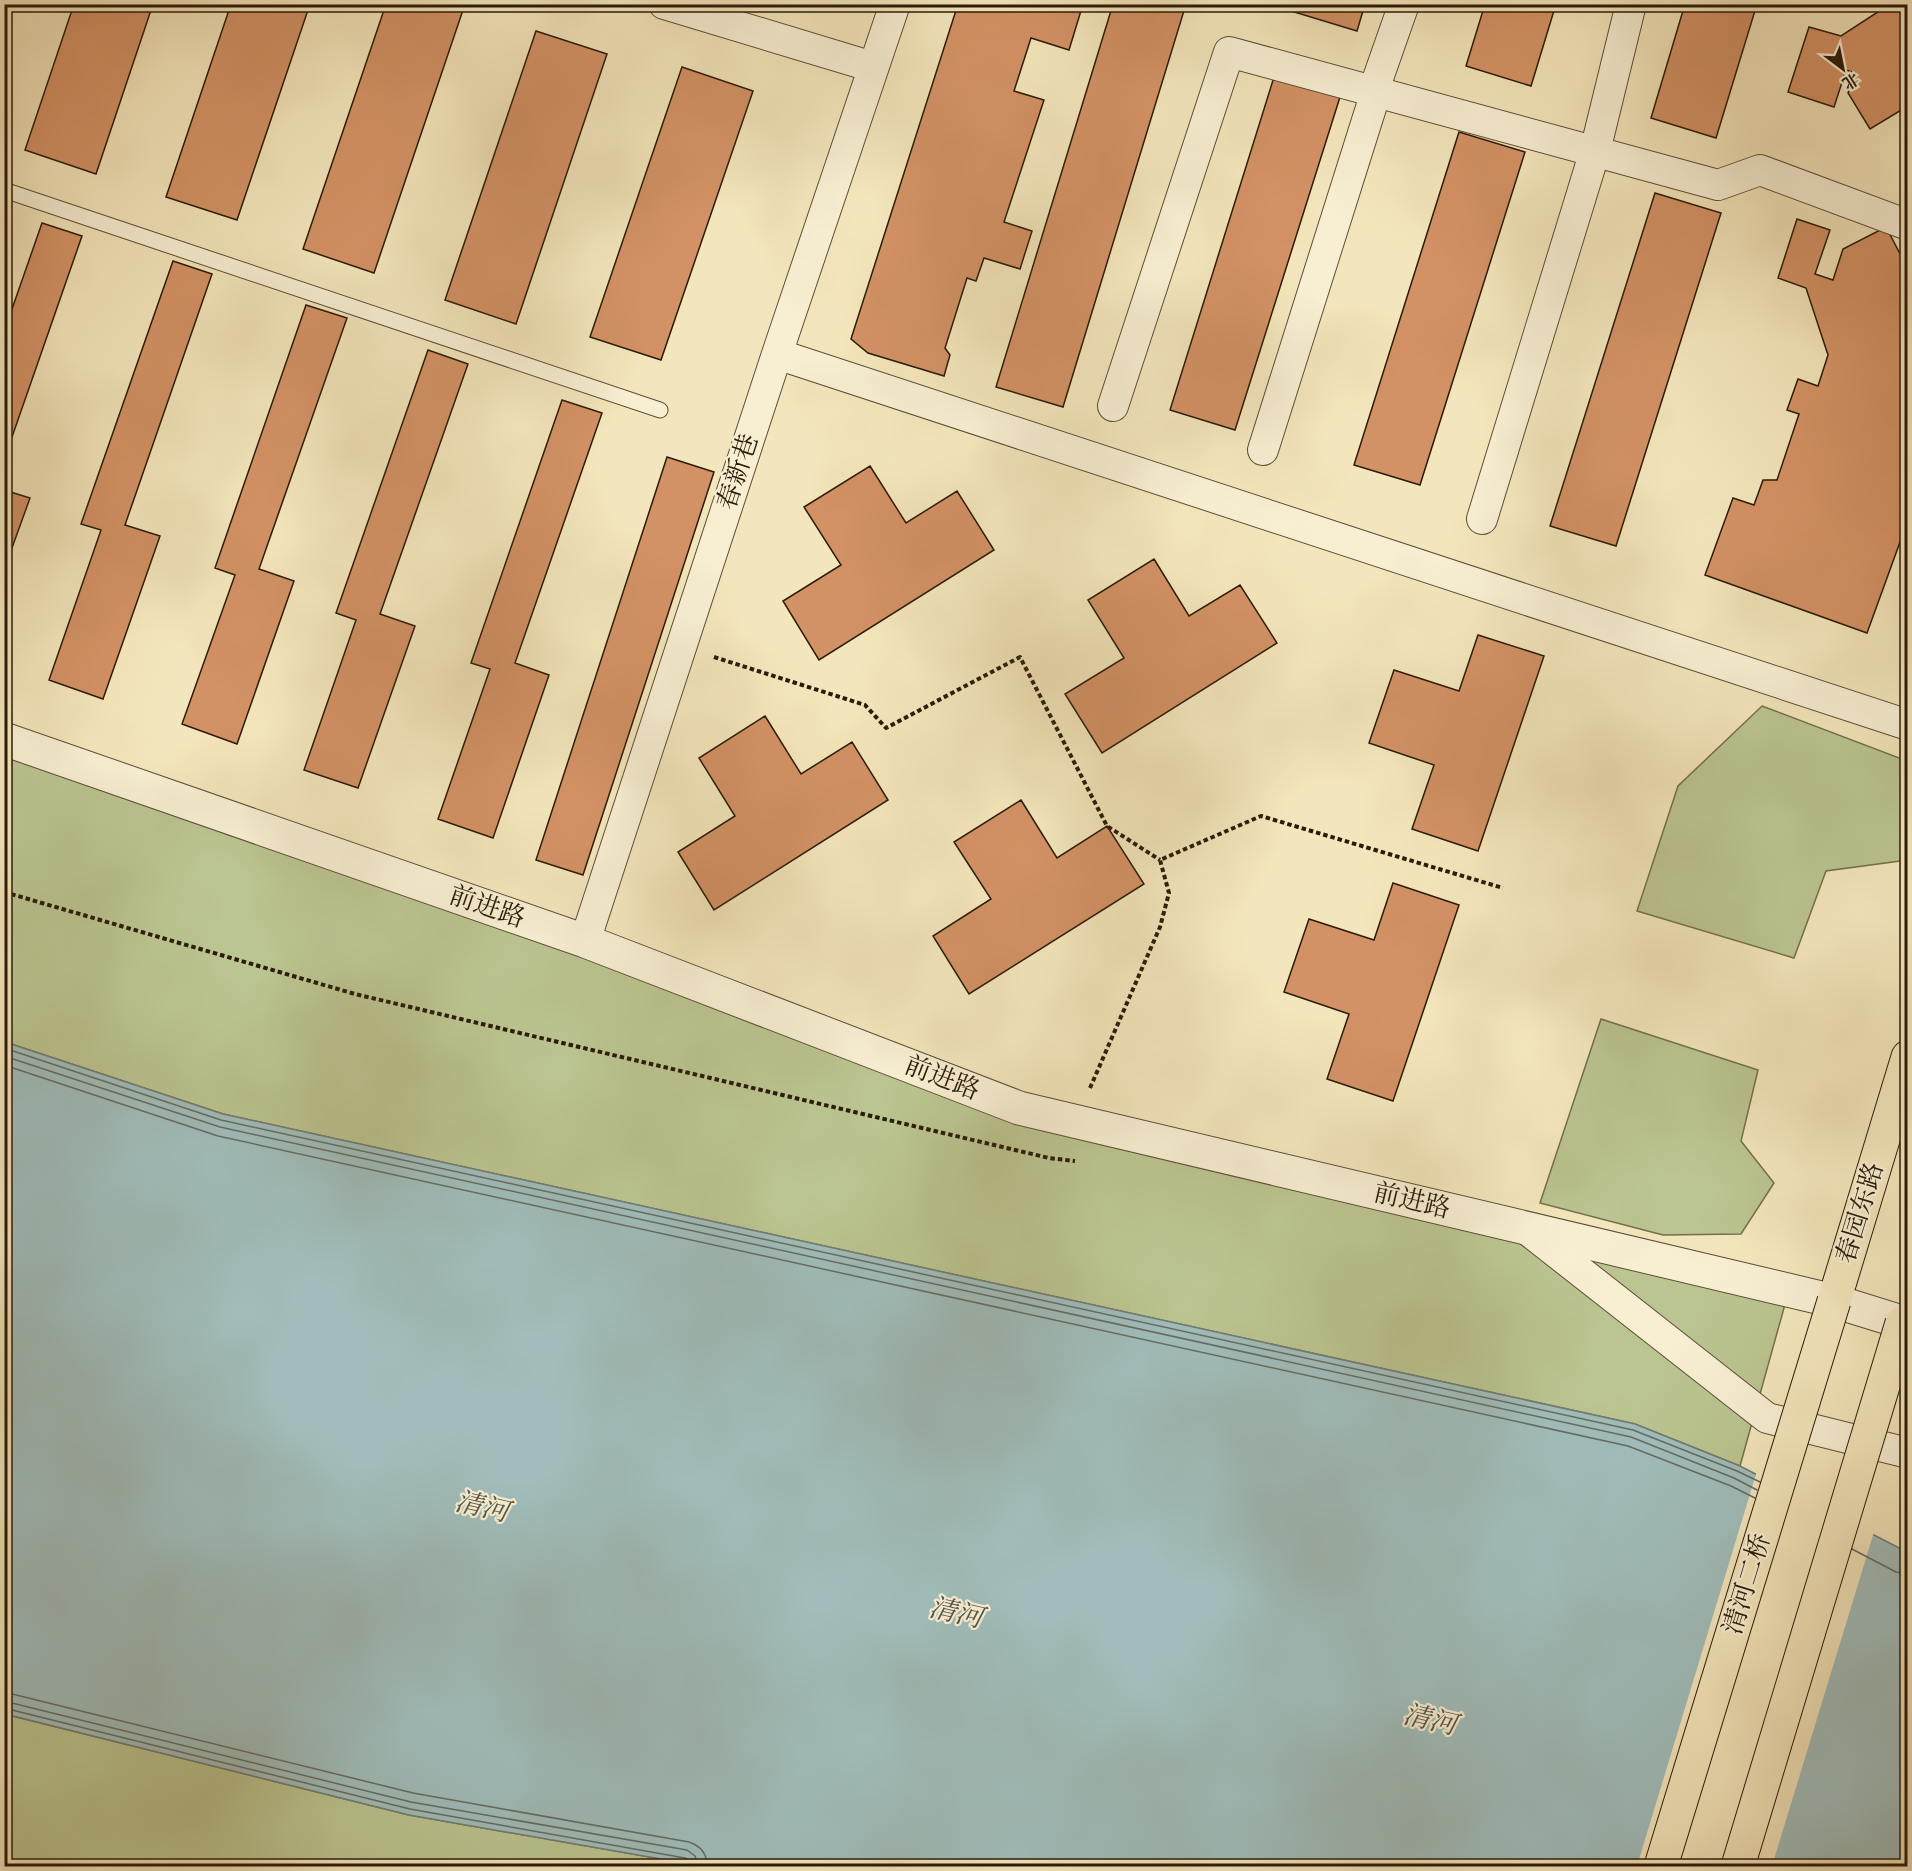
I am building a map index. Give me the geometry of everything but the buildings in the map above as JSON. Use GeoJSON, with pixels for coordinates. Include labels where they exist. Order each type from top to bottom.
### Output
{"type":"FeatureCollection","features":[{"type":"Feature","properties":{"kind":"main road","name":"春园东路"},"geometry":{"type":"LineString","coordinates":[[1833,1301],[1908,1057]]}},
{"type":"Feature","properties":{"kind":"main road","name":"清河二桥"},"geometry":{"type":"LineString","coordinates":[[1661,1866],[1833,1301]]}},
{"type":"Feature","properties":{"kind":"main road"},"geometry":{"type":"LineString","coordinates":[[1738,1866],[1906,1316]]}},
{"type":"Feature","properties":{"kind":"street"},"geometry":{"type":"LineString","coordinates":[[664,4],[873,67]]}},
{"type":"Feature","properties":{"kind":"street","name":"春新巷"},"geometry":{"type":"LineString","coordinates":[[585,941],[777,354],[895,4]]}},
{"type":"Feature","properties":{"kind":"street"},"geometry":{"type":"LineString","coordinates":[[1263,450],[1376,92],[1377,81],[1404,4]]}},
{"type":"Feature","properties":{"kind":"street"},"geometry":{"type":"LineString","coordinates":[[1482,519],[1595,152],[1631,4]]}},
{"type":"Feature","properties":{"kind":"street"},"geometry":{"type":"LineString","coordinates":[[1113,406],[1229,52],[1718,185],[1760,171],[1908,225]]}},
{"type":"Feature","properties":{"kind":"street"},"geometry":{"type":"LineString","coordinates":[[777,354],[1908,725]]}},
{"type":"Feature","properties":{"kind":"street","name":"前进路"},"geometry":{"type":"LineString","coordinates":[[4,739],[585,941],[1019,1108],[1833,1301],[1906,1316]]}},
{"type":"Feature","properties":{"kind":"street"},"geometry":{"type":"LineString","coordinates":[[1523,1226],[1767,1418],[1908,1454]]}},
{"type":"Feature","properties":{"kind":"lane"},"geometry":{"type":"LineString","coordinates":[[4,190],[660,410]]}},
{"type":"Feature","properties":{"kind":"path"},"geometry":{"type":"LineString","coordinates":[[681,646],[865,705],[886,728],[1020,657],[1107,826],[1160,860],[1169,892],[1160,927],[1076,1120]]}},
{"type":"Feature","properties":{"kind":"path"},"geometry":{"type":"LineString","coordinates":[[1160,860],[1262,816],[1503,888]]}},
{"type":"Feature","properties":{"kind":"path"},"geometry":{"type":"LineString","coordinates":[[4,892],[355,994],[1049,1158],[1084,1162]]}},
{"type":"Feature","properties":{"kind":"green space"},"geometry":{"type":"Polygon","coordinates":[[[1762,706],[1902,759],[1907,770],[1908,837],[1900,861],[1826,871],[1794,958],[1637,911],[1678,786],[1762,706]]]}},
{"type":"Feature","properties":{"kind":"green space"},"geometry":{"type":"Polygon","coordinates":[[[5,739],[1019,1108],[1789,1290],[1740,1466],[1635,1424],[223,1114],[5,1042],[5,739]]]}},
{"type":"Feature","properties":{"kind":"green space"},"geometry":{"type":"Polygon","coordinates":[[[1601,1019],[1758,1070],[1741,1141],[1774,1183],[1741,1234],[1663,1235],[1540,1203],[1601,1019]]]}},
{"type":"Feature","properties":{"kind":"green space"},"geometry":{"type":"Polygon","coordinates":[[[4,1714],[409,1815],[701,1866],[5,1866],[4,1714]]]}},
{"type":"Feature","properties":{"kind":"water","name":"清河"},"geometry":{"type":"Polygon","coordinates":[[[5,1042],[223,1114],[1635,1424],[1740,1466],[1907,1552],[1907,1866],[701,1866],[409,1815],[5,1714],[5,1042]]]}},
{"type":"Feature","properties":{"kind":"pier"},"geometry":{"type":"Polygon","coordinates":[[[1757,1471],[1874,1532],[1772,1866],[1637,1866],[1757,1471]]]}}]}
